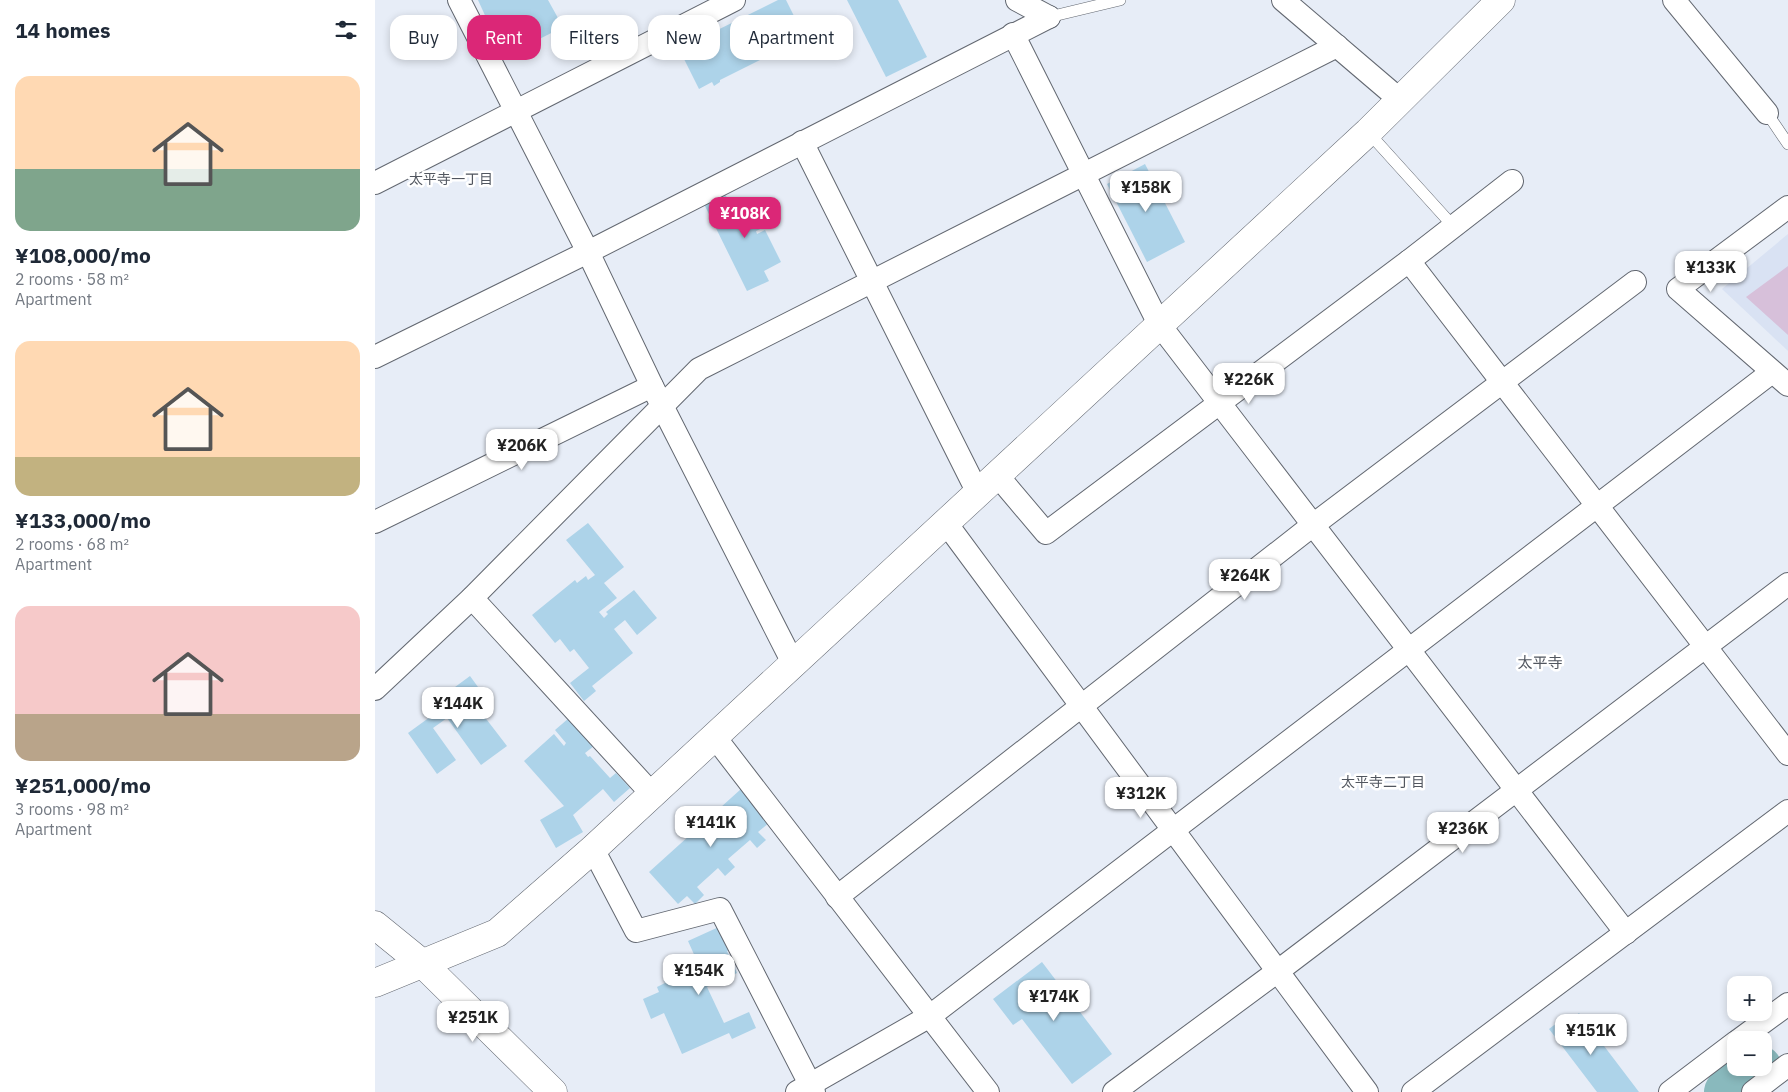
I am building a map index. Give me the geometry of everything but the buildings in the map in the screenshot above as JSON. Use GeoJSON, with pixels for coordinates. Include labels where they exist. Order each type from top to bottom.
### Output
{"type":"FeatureCollection","features":[{"type":"Feature","properties":{"kind":"street"},"geometry":{"type":"LineString","coordinates":[[459,0],[515,114],[588,252],[657,396],[794,665]]}},
{"type":"Feature","properties":{"kind":"street"},"geometry":{"type":"LineString","coordinates":[[375,183],[515,114],[734,0]]}},
{"type":"Feature","properties":{"kind":"street"},"geometry":{"type":"LineString","coordinates":[[1017,0],[1049,17]]}},
{"type":"Feature","properties":{"kind":"street"},"geometry":{"type":"LineString","coordinates":[[1283,0],[1399,99]]}},
{"type":"Feature","properties":{"kind":"street"},"geometry":{"type":"LineString","coordinates":[[1674,0],[1767,113]]}},
{"type":"Feature","properties":{"kind":"street"},"geometry":{"type":"LineString","coordinates":[[375,983],[497,933],[593,849],[1368,132],[1497,1]]}},
{"type":"Feature","properties":{"kind":"street"},"geometry":{"type":"LineString","coordinates":[[375,357],[588,252],[1049,17]]}},
{"type":"Feature","properties":{"kind":"street"},"geometry":{"type":"LineString","coordinates":[[1013,34],[1159,324],[1627,933]]}},
{"type":"Feature","properties":{"kind":"street"},"geometry":{"type":"LineString","coordinates":[[375,522],[657,396],[699,369],[1337,46]]}},
{"type":"Feature","properties":{"kind":"street"},"geometry":{"type":"LineString","coordinates":[[802,142],[872,282],[987,484],[1046,533],[1409,262],[1512,181]]}},
{"type":"Feature","properties":{"kind":"street"},"geometry":{"type":"LineString","coordinates":[[593,849],[636,931],[720,909],[807,1089],[930,1016],[1596,505],[1780,378],[1678,289],[1788,207]]}},
{"type":"Feature","properties":{"kind":"street"},"geometry":{"type":"LineString","coordinates":[[1409,262],[1788,754]]}},
{"type":"Feature","properties":{"kind":"street"},"geometry":{"type":"LineString","coordinates":[[837,897],[1313,525],[1635,282]]}},
{"type":"Feature","properties":{"kind":"street"},"geometry":{"type":"LineString","coordinates":[[375,689],[472,598],[657,396]]}},
{"type":"Feature","properties":{"kind":"street"},"geometry":{"type":"LineString","coordinates":[[946,523],[1367,1092]]}},
{"type":"Feature","properties":{"kind":"street"},"geometry":{"type":"LineString","coordinates":[[1114,1092],[1278,971],[1788,584]]}},
{"type":"Feature","properties":{"kind":"street"},"geometry":{"type":"LineString","coordinates":[[472,598],[652,794]]}},
{"type":"Feature","properties":{"kind":"street"},"geometry":{"type":"LineString","coordinates":[[714,736],[988,1092]]}},
{"type":"Feature","properties":{"kind":"street"},"geometry":{"type":"LineString","coordinates":[[1413,1092],[1788,811]]}},
{"type":"Feature","properties":{"kind":"street"},"geometry":{"type":"LineString","coordinates":[[375,925],[423,964],[553,1092]]}},
{"type":"Feature","properties":{"kind":"street"},"geometry":{"type":"LineString","coordinates":[[1751,1031],[1788,1004]]}},
{"type":"Feature","properties":{"kind":"street"},"geometry":{"type":"LineString","coordinates":[[1670,1092],[1727,1049]]}},
{"type":"Feature","properties":{"kind":"street"},"geometry":{"type":"LineString","coordinates":[[1753,1092],[1788,1065]]}},
{"type":"Feature","properties":{"kind":"lane"},"geometry":{"type":"LineString","coordinates":[[1049,17],[1120,0]]}},
{"type":"Feature","properties":{"kind":"lane"},"geometry":{"type":"LineString","coordinates":[[1767,113],[1788,144]]}},
{"type":"Feature","properties":{"kind":"lane"},"geometry":{"type":"LineString","coordinates":[[1368,132],[1453,226]]}},
{"type":"Feature","properties":{"kind":"shaded area"},"geometry":{"type":"Polygon","coordinates":[[[1788,234],[1788,351],[1722,289],[1788,234]]]}},
{"type":"Feature","properties":{"kind":"shaded area"},"geometry":{"type":"Polygon","coordinates":[[[1788,266],[1788,335],[1746,297],[1788,266]]]}},
{"type":"Feature","properties":{"kind":"waterway"},"geometry":{"type":"LineString","coordinates":[[1727,1092],[1748,1076]]}},
{"type":"Feature","properties":{"kind":"district","name":"太平寺一丁目"},"geometry":{"type":"Point","coordinates":[451,179]}},
{"type":"Feature","properties":{"kind":"district","name":"太平寺"},"geometry":{"type":"Point","coordinates":[1540,663]}},
{"type":"Feature","properties":{"kind":"district","name":"太平寺二丁目"},"geometry":{"type":"Point","coordinates":[1383,782]}}]}
